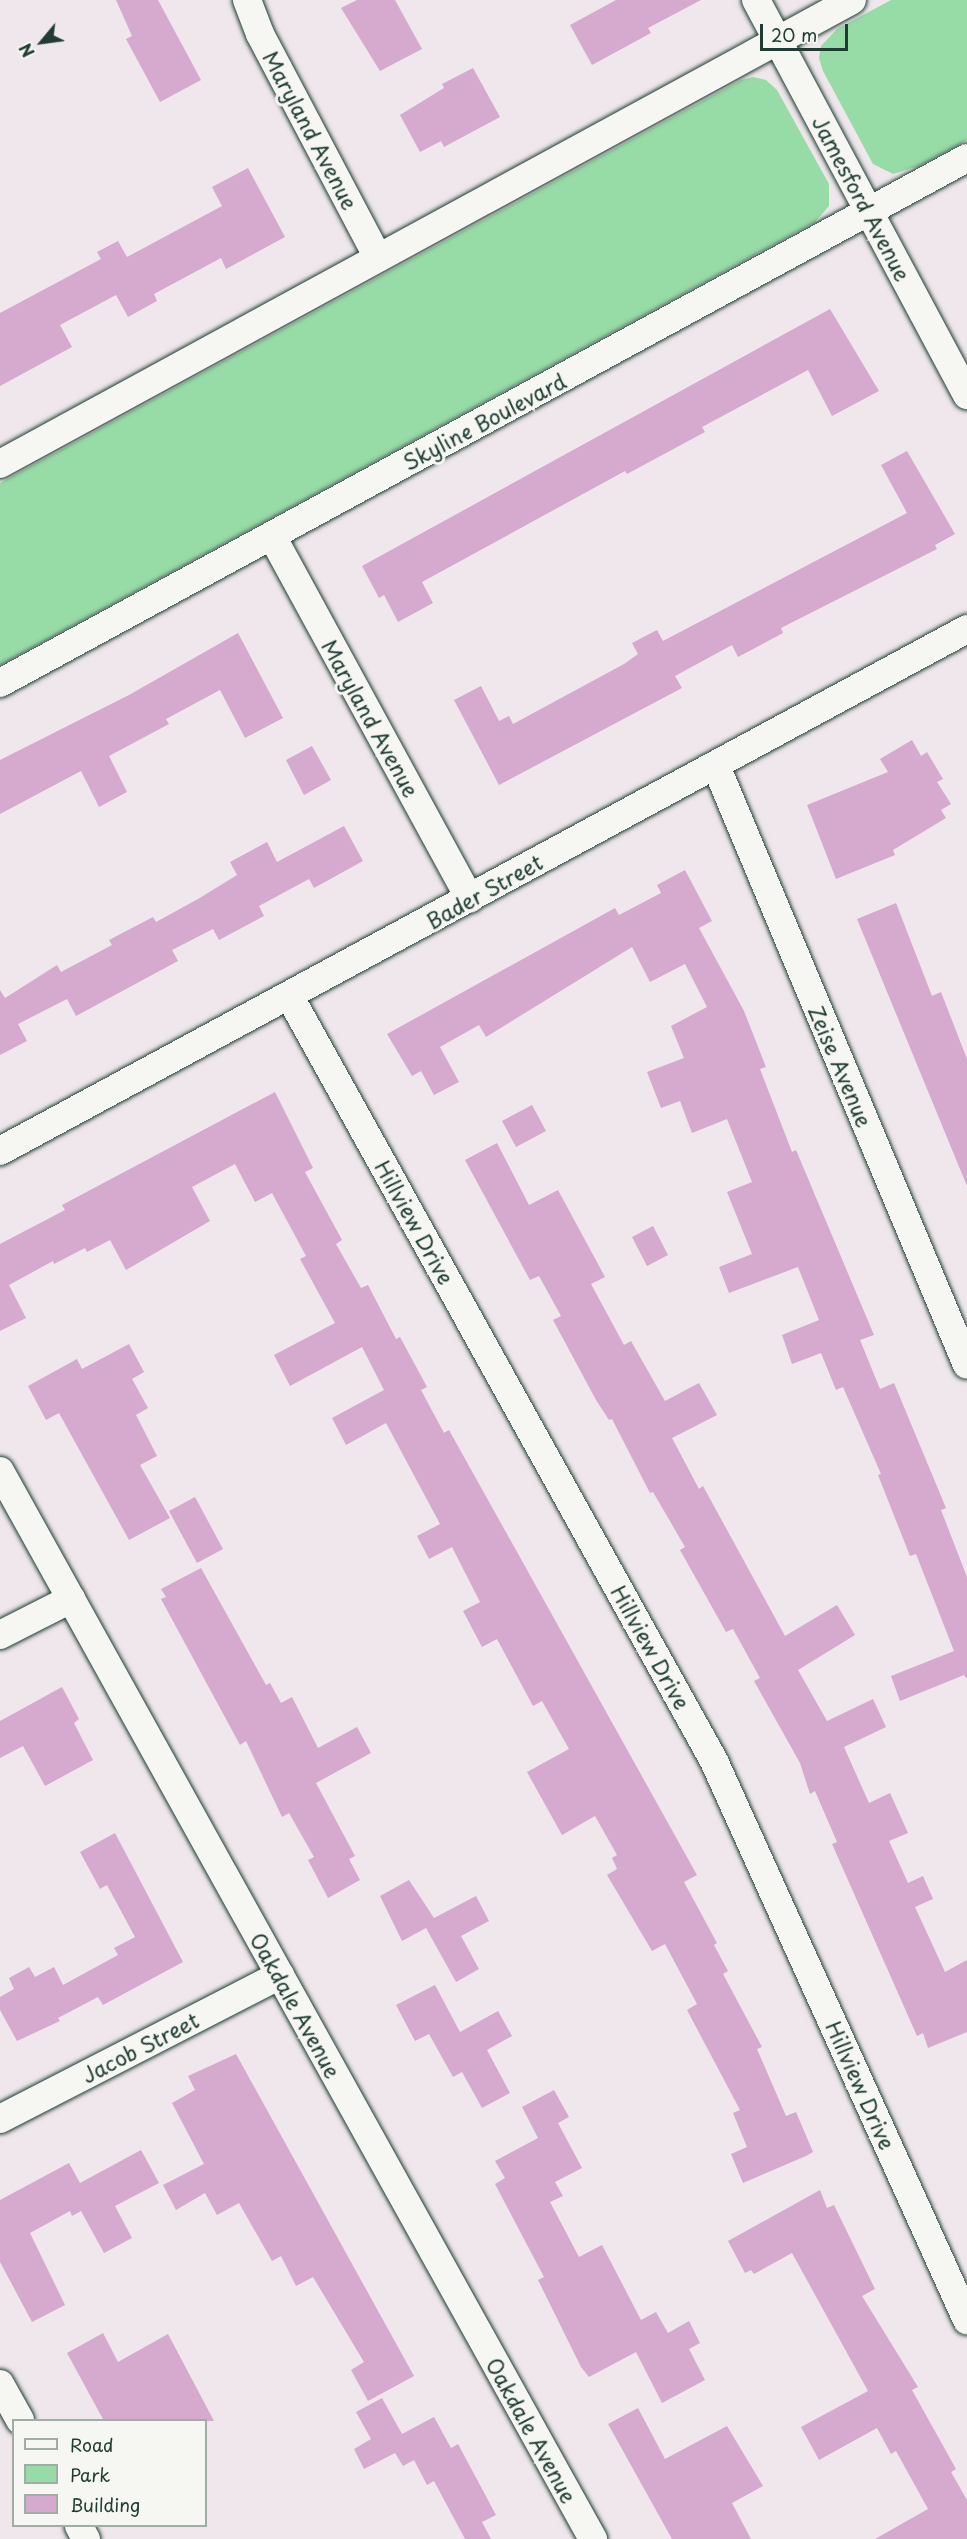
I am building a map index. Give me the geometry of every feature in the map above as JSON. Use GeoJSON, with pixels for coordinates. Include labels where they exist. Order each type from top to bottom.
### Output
{"type":"FeatureCollection","features":[{"type":"Feature","properties":{"kind":"street","name":"Maryland Avenue"},"geometry":{"type":"LineString","coordinates":[[247,0],[260,34],[378,258]]}},
{"type":"Feature","properties":{"kind":"street","name":"Jamesford Avenue"},"geometry":{"type":"LineString","coordinates":[[756,0],[967,395]]}},
{"type":"Feature","properties":{"kind":"street"},"geometry":{"type":"LineString","coordinates":[[0,464],[852,0]]}},
{"type":"Feature","properties":{"kind":"street","name":"Skyline Boulevard"},"geometry":{"type":"LineString","coordinates":[[0,683],[967,158]]}},
{"type":"Feature","properties":{"kind":"street","name":"Maryland Avenue"},"geometry":{"type":"LineString","coordinates":[[272,536],[470,899]]}},
{"type":"Feature","properties":{"kind":"street","name":"Bader Street"},"geometry":{"type":"LineString","coordinates":[[0,1151],[290,997],[967,629]]}},
{"type":"Feature","properties":{"kind":"street","name":"Zeise Avenue"},"geometry":{"type":"LineString","coordinates":[[716,766],[967,1365]]}},
{"type":"Feature","properties":{"kind":"street","name":"Hillview Drive"},"geometry":{"type":"LineString","coordinates":[[290,997],[714,1761],[967,2320]]}},
{"type":"Feature","properties":{"kind":"street","name":"Oakdale Avenue"},"geometry":{"type":"LineString","coordinates":[[0,1471],[592,2539]]}},
{"type":"Feature","properties":{"kind":"street"},"geometry":{"type":"LineString","coordinates":[[0,1635],[71,1599]]}},
{"type":"Feature","properties":{"kind":"street","name":"Jacob Street"},"geometry":{"type":"LineString","coordinates":[[0,2119],[280,1975]]}},
{"type":"Feature","properties":{"kind":"street"},"geometry":{"type":"LineString","coordinates":[[0,2384],[19,2419]]}},
{"type":"Feature","properties":{"kind":"green space"},"geometry":{"type":"Polygon","coordinates":[[[891,0],[967,0],[967,140],[919,166],[893,174],[873,164],[823,71],[819,58],[821,46],[837,29],[891,0]]]}},
{"type":"Feature","properties":{"kind":"green space"},"geometry":{"type":"Polygon","coordinates":[[[753,77],[766,80],[777,90],[829,184],[829,206],[815,222],[0,665],[0,483],[741,80],[753,77]]]}},
{"type":"Feature","properties":{"kind":"building"},"geometry":{"type":"Polygon","coordinates":[[[116,0],[158,0],[201,80],[160,102],[126,39],[132,36],[116,0]]]}},
{"type":"Feature","properties":{"kind":"building"},"geometry":{"type":"Polygon","coordinates":[[[357,0],[395,0],[422,49],[380,71],[341,8],[357,0]]]}},
{"type":"Feature","properties":{"kind":"building"},"geometry":{"type":"Polygon","coordinates":[[[616,0],[701,0],[648,28],[651,33],[592,65],[570,25],[616,0]]]}},
{"type":"Feature","properties":{"kind":"building"},"geometry":{"type":"Polygon","coordinates":[[[473,68],[500,117],[444,147],[441,141],[420,152],[400,115],[444,88],[442,84],[473,68]]]}},
{"type":"Feature","properties":{"kind":"building"},"geometry":{"type":"Polygon","coordinates":[[[248,168],[285,237],[226,269],[221,258],[154,294],[157,301],[128,317],[116,295],[60,325],[72,347],[0,386],[0,313],[101,259],[97,252],[118,241],[127,257],[222,206],[212,187],[248,168]]]}},
{"type":"Feature","properties":{"kind":"building"},"geometry":{"type":"Polygon","coordinates":[[[830,309],[879,391],[832,416],[808,370],[702,427],[705,432],[627,474],[625,471],[422,582],[433,603],[398,622],[384,595],[379,598],[362,566],[830,309]]]}},
{"type":"Feature","properties":{"kind":"building"},"geometry":{"type":"Polygon","coordinates":[[[907,451],[955,534],[935,545],[937,549],[781,628],[783,633],[738,657],[732,645],[675,676],[682,688],[499,785],[454,700],[481,686],[499,721],[509,716],[513,724],[624,664],[638,654],[632,643],[657,630],[663,641],[907,513],[881,465],[907,451]]]}},
{"type":"Feature","properties":{"kind":"building"},"geometry":{"type":"Polygon","coordinates":[[[238,633],[283,718],[245,738],[220,690],[166,719],[169,724],[109,756],[127,792],[99,807],[81,771],[0,814],[0,760],[129,695],[238,633]]]}},
{"type":"Feature","properties":{"kind":"building"},"geometry":{"type":"Polygon","coordinates":[[[912,740],[921,756],[927,752],[943,779],[937,782],[951,804],[941,810],[946,818],[893,850],[895,855],[836,879],[807,805],[888,772],[880,759],[912,740]]]}},
{"type":"Feature","properties":{"kind":"building"},"geometry":{"type":"Polygon","coordinates":[[[312,746],[331,780],[304,795],[286,760],[312,746]]]}},
{"type":"Feature","properties":{"kind":"building"},"geometry":{"type":"Polygon","coordinates":[[[344,826],[363,861],[314,888],[309,879],[259,906],[264,916],[219,940],[213,929],[172,950],[178,961],[76,1016],[67,999],[18,1024],[27,1041],[0,1055],[0,990],[5,998],[57,965],[61,972],[112,945],[109,940],[153,917],[156,922],[198,899],[237,875],[230,862],[267,842],[277,862],[344,826]]]}},
{"type":"Feature","properties":{"kind":"building"},"geometry":{"type":"Polygon","coordinates":[[[685,870],[712,921],[699,928],[744,1011],[766,1067],[760,1069],[792,1152],[796,1150],[874,1335],[860,1340],[880,1389],[894,1383],[946,1508],[941,1510],[967,1577],[967,1679],[964,1675],[900,1701],[891,1676],[954,1651],[916,1554],[910,1556],[878,1475],[881,1474],[843,1387],[836,1390],[821,1353],[792,1364],[782,1335],[819,1320],[798,1267],[729,1293],[719,1267],[752,1254],[727,1192],[752,1182],[727,1119],[692,1133],[680,1101],[661,1108],[647,1072],[684,1058],[671,1026],[707,1007],[685,964],[650,982],[632,947],[486,1037],[479,1025],[440,1047],[459,1082],[434,1095],[421,1071],[412,1076],[387,1034],[615,908],[619,915],[661,893],[657,885],[685,870]]]}},
{"type":"Feature","properties":{"kind":"building"},"geometry":{"type":"Polygon","coordinates":[[[896,903],[932,996],[941,992],[967,1059],[967,1186],[857,919],[896,903]]]}},
{"type":"Feature","properties":{"kind":"building"},"geometry":{"type":"Polygon","coordinates":[[[275,1092],[313,1168],[305,1172],[342,1240],[336,1244],[361,1288],[368,1285],[396,1339],[400,1337],[427,1387],[421,1390],[444,1433],[449,1430],[697,1875],[684,1882],[717,1943],[714,1945],[728,1971],[723,1974],[762,2047],[757,2049],[786,2116],[796,2112],[813,2152],[806,2156],[743,2183],[731,2154],[747,2147],[733,2113],[740,2110],[687,2010],[697,2004],[665,1944],[652,1951],[607,1875],[617,1869],[612,1858],[617,1855],[595,1816],[562,1835],[527,1772],[569,1749],[542,1701],[533,1706],[497,1639],[482,1647],[463,1611],[480,1602],[452,1547],[429,1559],[417,1536],[440,1524],[386,1423],[346,1445],[332,1418],[384,1390],[362,1347],[290,1386],[274,1355],[335,1323],[300,1259],[306,1256],[272,1193],[255,1202],[235,1164],[192,1187],[210,1221],[126,1270],[110,1240],[87,1252],[85,1248],[54,1264],[53,1261],[9,1285],[26,1318],[0,1331],[0,1244],[65,1210],[62,1205],[275,1092]]]}},
{"type":"Feature","properties":{"kind":"building"},"geometry":{"type":"Polygon","coordinates":[[[532,1105],[546,1131],[516,1147],[502,1121],[532,1105]]]}},
{"type":"Feature","properties":{"kind":"building"},"geometry":{"type":"Polygon","coordinates":[[[497,1143],[529,1205],[558,1190],[605,1277],[591,1284],[624,1345],[631,1341],[665,1401],[699,1383],[717,1415],[672,1438],[699,1489],[703,1486],[785,1636],[837,1605],[855,1635],[798,1670],[827,1721],[873,1699],[886,1727],[844,1747],[869,1803],[890,1793],[908,1833],[889,1841],[908,1883],[923,1876],[933,1899],[915,1907],[945,1972],[967,1960],[967,2032],[928,2048],[923,2033],[917,2036],[832,1844],[837,1842],[815,1791],[810,1794],[800,1763],[754,1681],[760,1678],[733,1629],[726,1632],[680,1550],[685,1547],[653,1492],[650,1493],[612,1419],[609,1420],[596,1400],[553,1320],[561,1316],[539,1276],[530,1280],[465,1160],[497,1143]]]}},
{"type":"Feature","properties":{"kind":"building"},"geometry":{"type":"Polygon","coordinates":[[[653,1226],[668,1255],[647,1266],[632,1237],[653,1226]]]}},
{"type":"Feature","properties":{"kind":"building"},"geometry":{"type":"Polygon","coordinates":[[[129,1344],[144,1372],[132,1379],[148,1408],[136,1415],[157,1456],[140,1465],[170,1518],[129,1540],[59,1413],[46,1420],[28,1386],[77,1359],[82,1369],[129,1344]]]}},
{"type":"Feature","properties":{"kind":"building"},"geometry":{"type":"Polygon","coordinates":[[[195,1497],[223,1549],[197,1563],[169,1511],[195,1497]]]}},
{"type":"Feature","properties":{"kind":"building"},"geometry":{"type":"Polygon","coordinates":[[[201,1568],[266,1685],[270,1683],[281,1703],[292,1697],[318,1748],[357,1727],[371,1753],[316,1783],[355,1856],[349,1859],[360,1880],[328,1898],[308,1860],[314,1857],[289,1813],[282,1817],[246,1741],[240,1745],[161,1599],[166,1597],[161,1589],[201,1568]]]}},
{"type":"Feature","properties":{"kind":"building"},"geometry":{"type":"Polygon","coordinates":[[[62,1687],[79,1719],[74,1723],[93,1760],[45,1786],[23,1746],[0,1758],[0,1721],[62,1687]]]}},
{"type":"Feature","properties":{"kind":"building"},"geometry":{"type":"Polygon","coordinates":[[[115,1833],[183,1962],[103,2005],[98,1997],[58,2018],[60,2021],[17,2041],[0,2010],[0,1997],[14,1989],[9,1978],[29,1967],[35,1977],[54,1967],[63,1985],[118,1955],[114,1948],[135,1937],[107,1885],[100,1889],[80,1852],[115,1833]]]}},
{"type":"Feature","properties":{"kind":"building"},"geometry":{"type":"Polygon","coordinates":[[[409,1880],[434,1918],[476,1896],[489,1921],[461,1936],[479,1969],[456,1982],[426,1928],[402,1941],[380,1896],[409,1880]]]}},
{"type":"Feature","properties":{"kind":"building"},"geometry":{"type":"Polygon","coordinates":[[[435,1985],[460,2032],[498,2011],[512,2036],[487,2050],[510,2093],[482,2108],[462,2072],[453,2077],[429,2034],[415,2041],[396,2005],[435,1985]]]}},
{"type":"Feature","properties":{"kind":"building"},"geometry":{"type":"Polygon","coordinates":[[[236,2054],[414,2376],[368,2401],[351,2370],[364,2362],[313,2277],[296,2286],[281,2256],[272,2261],[239,2203],[217,2215],[205,2193],[176,2210],[163,2185],[204,2164],[172,2103],[195,2090],[188,2076],[236,2054]]]}},
{"type":"Feature","properties":{"kind":"building"},"geometry":{"type":"Polygon","coordinates":[[[554,2090],[569,2117],[558,2123],[582,2168],[555,2182],[563,2196],[550,2202],[579,2257],[602,2245],[641,2320],[656,2312],[668,2333],[689,2321],[700,2343],[689,2349],[705,2380],[662,2403],[636,2352],[589,2377],[581,2367],[538,2280],[544,2277],[495,2184],[505,2178],[495,2161],[538,2138],[522,2107],[554,2090]]]}},
{"type":"Feature","properties":{"kind":"building"},"geometry":{"type":"Polygon","coordinates":[[[141,2150],[159,2183],[115,2206],[132,2238],[104,2253],[81,2211],[72,2216],[70,2211],[30,2233],[65,2305],[32,2322],[0,2262],[0,2200],[69,2163],[80,2183],[141,2150]]]}},
{"type":"Feature","properties":{"kind":"building"},"geometry":{"type":"Polygon","coordinates":[[[820,2190],[827,2208],[834,2205],[875,2289],[862,2296],[918,2387],[912,2390],[956,2469],[951,2472],[967,2500],[967,2539],[875,2539],[928,2509],[896,2451],[891,2454],[877,2428],[819,2460],[801,2427],[868,2391],[792,2253],[754,2274],[751,2270],[745,2273],[728,2241],[820,2190]]]}},
{"type":"Feature","properties":{"kind":"building"},"geometry":{"type":"Polygon","coordinates":[[[103,2333],[118,2362],[168,2334],[214,2421],[207,2421],[207,2419],[103,2419],[67,2353],[103,2333]]]}},
{"type":"Feature","properties":{"kind":"building"},"geometry":{"type":"Polygon","coordinates":[[[382,2398],[402,2434],[434,2417],[451,2448],[458,2444],[496,2515],[482,2522],[491,2539],[465,2539],[434,2481],[427,2485],[414,2460],[403,2466],[395,2453],[364,2469],[354,2449],[371,2439],[356,2412],[382,2398]]]}},
{"type":"Feature","properties":{"kind":"building"},"geometry":{"type":"Polygon","coordinates":[[[638,2408],[665,2459],[727,2426],[763,2486],[732,2503],[751,2539],[672,2539],[608,2424],[638,2408]]]}}]}
